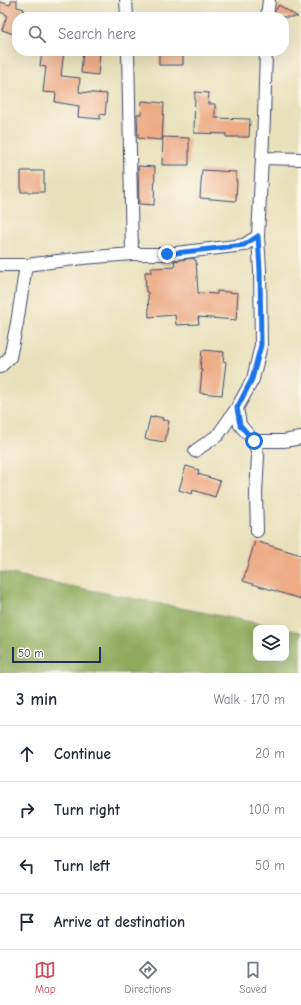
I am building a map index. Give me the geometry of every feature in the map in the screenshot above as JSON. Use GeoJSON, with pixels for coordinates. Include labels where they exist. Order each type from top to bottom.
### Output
{"type":"FeatureCollection","features":[{"type":"Feature","properties":{"kind":"street"},"geometry":{"type":"LineString","coordinates":[[126,0],[127,12]]}},
{"type":"Feature","properties":{"kind":"street"},"geometry":{"type":"LineString","coordinates":[[268,12],[269,0]]}},
{"type":"Feature","properties":{"kind":"street"},"geometry":{"type":"LineString","coordinates":[[128,56],[132,254]]}},
{"type":"Feature","properties":{"kind":"street"},"geometry":{"type":"LineString","coordinates":[[195,451],[218,434],[237,408],[252,379],[261,345],[258,236],[263,158],[266,56]]}},
{"type":"Feature","properties":{"kind":"street"},"geometry":{"type":"LineString","coordinates":[[263,158],[301,159]]}},
{"type":"Feature","properties":{"kind":"street"},"geometry":{"type":"LineString","coordinates":[[0,265],[26,265],[132,254],[167,254],[244,245],[258,236]]}},
{"type":"Feature","properties":{"kind":"street"},"geometry":{"type":"LineString","coordinates":[[0,367],[10,357],[26,265]]}},
{"type":"Feature","properties":{"kind":"street"},"geometry":{"type":"LineString","coordinates":[[237,408],[240,425],[254,441],[258,456],[256,493],[257,531]]}},
{"type":"Feature","properties":{"kind":"street"},"geometry":{"type":"LineString","coordinates":[[254,441],[284,441],[301,438]]}},
{"type":"Feature","properties":{"kind":"green space"},"geometry":{"type":"Polygon","coordinates":[[[0,572],[266,625],[253,625],[253,661],[289,661],[289,630],[301,632],[301,673],[0,673],[0,572]]]}},
{"type":"Feature","properties":{"kind":"building"},"geometry":{"type":"Polygon","coordinates":[[[12,0],[17,0],[17,7],[24,9],[23,12],[12,12],[12,33],[2,30],[7,15],[0,12],[0,2],[10,5],[12,0]]]}},
{"type":"Feature","properties":{"kind":"building"},"geometry":{"type":"Polygon","coordinates":[[[279,5],[298,17],[289,17],[289,12],[275,11],[279,5]]]}},
{"type":"Feature","properties":{"kind":"building"},"geometry":{"type":"Polygon","coordinates":[[[41,56],[63,56],[61,76],[80,78],[79,92],[107,94],[105,115],[100,114],[100,119],[78,117],[79,106],[55,102],[56,93],[43,92],[46,67],[40,66],[41,56]]]}},
{"type":"Feature","properties":{"kind":"building"},"geometry":{"type":"Polygon","coordinates":[[[83,56],[100,56],[98,75],[81,73],[83,56]]]}},
{"type":"Feature","properties":{"kind":"building"},"geometry":{"type":"Polygon","coordinates":[[[159,56],[183,56],[183,65],[159,65],[159,56]]]}},
{"type":"Feature","properties":{"kind":"building"},"geometry":{"type":"Polygon","coordinates":[[[195,92],[209,93],[208,104],[215,104],[215,118],[250,119],[249,137],[226,137],[226,134],[194,133],[195,92]]]}},
{"type":"Feature","properties":{"kind":"building"},"geometry":{"type":"Polygon","coordinates":[[[142,101],[164,103],[162,140],[138,138],[137,114],[141,114],[142,101]]]}},
{"type":"Feature","properties":{"kind":"building"},"geometry":{"type":"Polygon","coordinates":[[[163,137],[189,138],[189,165],[162,165],[163,137]]]}},
{"type":"Feature","properties":{"kind":"building"},"geometry":{"type":"Polygon","coordinates":[[[138,166],[155,167],[154,205],[139,204],[138,166]]]}},
{"type":"Feature","properties":{"kind":"building"},"geometry":{"type":"Polygon","coordinates":[[[202,170],[236,172],[236,201],[200,198],[202,170]]]}},
{"type":"Feature","properties":{"kind":"building"},"geometry":{"type":"Polygon","coordinates":[[[21,171],[44,171],[44,192],[21,192],[21,171]]]}},
{"type":"Feature","properties":{"kind":"building"},"geometry":{"type":"Polygon","coordinates":[[[194,258],[194,260],[196,260],[198,293],[217,294],[217,291],[238,293],[236,320],[198,317],[199,324],[176,325],[175,315],[149,317],[148,292],[146,292],[145,272],[152,272],[151,268],[175,267],[174,261],[194,258]]]}},
{"type":"Feature","properties":{"kind":"building"},"geometry":{"type":"Polygon","coordinates":[[[202,350],[224,352],[223,361],[226,362],[222,395],[200,393],[202,350]]]}},
{"type":"Feature","properties":{"kind":"building"},"geometry":{"type":"Polygon","coordinates":[[[154,416],[163,418],[162,420],[169,421],[165,442],[145,439],[150,417],[154,418],[154,416]]]}},
{"type":"Feature","properties":{"kind":"building"},"geometry":{"type":"Polygon","coordinates":[[[186,466],[199,470],[198,474],[220,481],[215,497],[193,490],[192,494],[179,490],[186,466]]]}},
{"type":"Feature","properties":{"kind":"building"},"geometry":{"type":"Polygon","coordinates":[[[255,541],[301,555],[301,599],[243,581],[255,541]]]}},
{"type":"Feature","properties":{"kind":"route"},"geometry":{"type":"LineString","coordinates":[[167,254],[244,245],[258,236],[261,345],[252,379],[237,408],[240,425],[254,441]]}}]}
